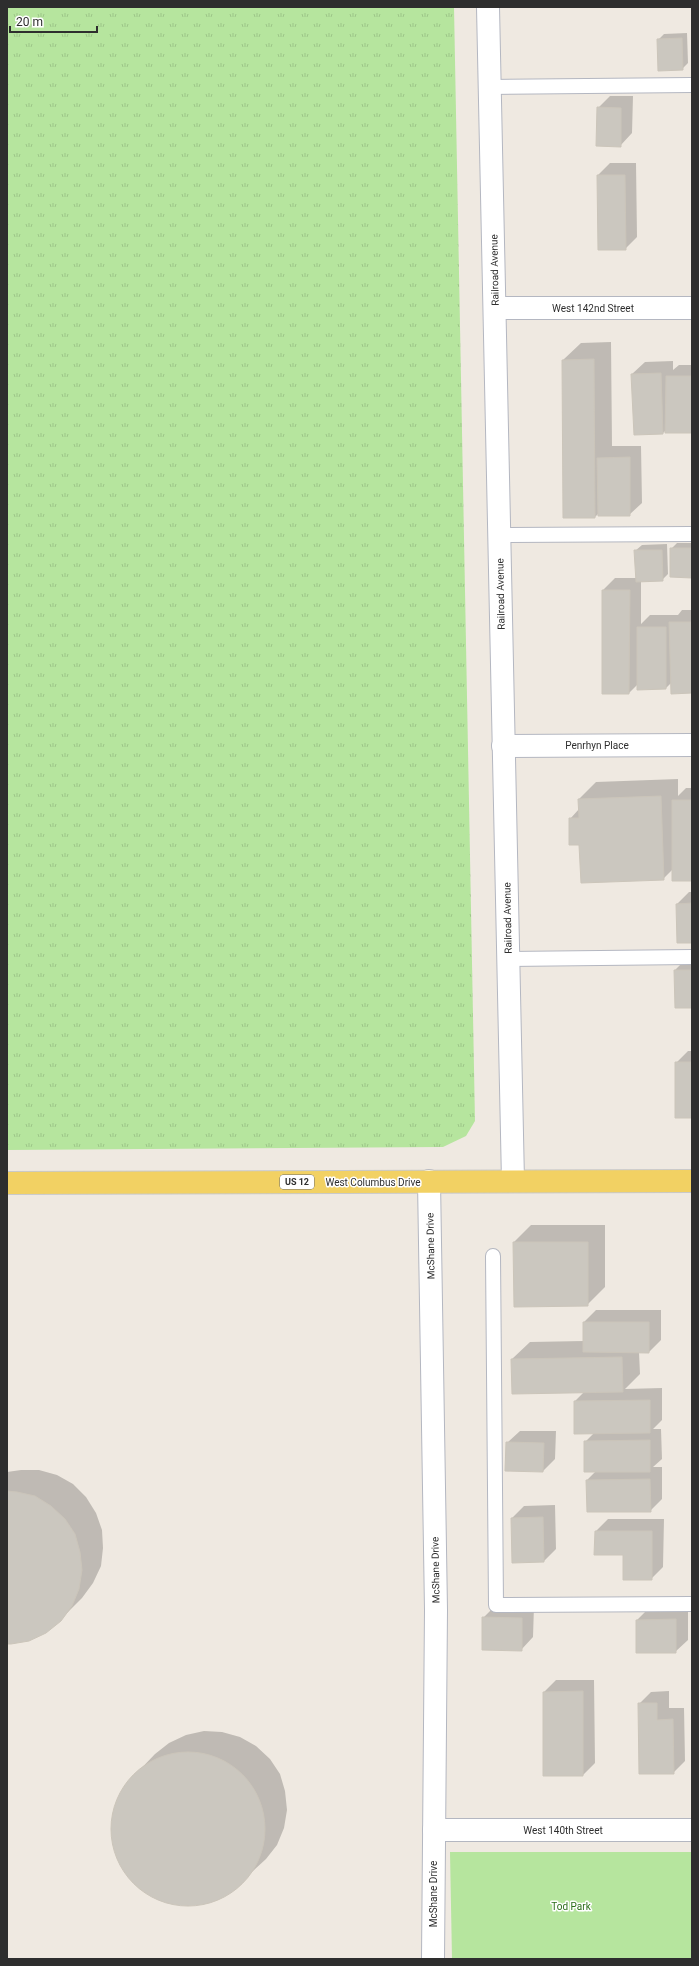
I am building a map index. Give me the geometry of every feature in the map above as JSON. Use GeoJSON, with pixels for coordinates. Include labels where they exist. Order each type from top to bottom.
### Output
{"type":"FeatureCollection","features":[{"type":"Feature","properties":{"kind":"main road","name":"West Columbus Drive"},"geometry":{"type":"LineString","coordinates":[[7,1183],[692,1181]]}},
{"type":"Feature","properties":{"kind":"street","name":"Railroad Avenue"},"geometry":{"type":"LineString","coordinates":[[488,7],[513,1181]]}},
{"type":"Feature","properties":{"kind":"street","name":"West 142nd Street"},"geometry":{"type":"LineString","coordinates":[[495,308],[692,308]]}},
{"type":"Feature","properties":{"kind":"street","name":"Penrhyn Place"},"geometry":{"type":"LineString","coordinates":[[503,746],[692,745]]}},
{"type":"Feature","properties":{"kind":"street","name":"McShane Drive"},"geometry":{"type":"LineString","coordinates":[[429,1182],[436,1602],[433,1959]]}},
{"type":"Feature","properties":{"kind":"street","name":"West 140th Street"},"geometry":{"type":"LineString","coordinates":[[434,1830],[692,1830]]}},
{"type":"Feature","properties":{"kind":"lane"},"geometry":{"type":"LineString","coordinates":[[489,87],[692,85]]}},
{"type":"Feature","properties":{"kind":"lane"},"geometry":{"type":"LineString","coordinates":[[499,534],[692,534]]}},
{"type":"Feature","properties":{"kind":"lane"},"geometry":{"type":"LineString","coordinates":[[508,959],[692,957]]}},
{"type":"Feature","properties":{"kind":"lane"},"geometry":{"type":"LineString","coordinates":[[493,1256],[496,1605],[692,1604]]}},
{"type":"Feature","properties":{"kind":"green space"},"geometry":{"type":"Polygon","coordinates":[[[7,7],[454,7],[475,1121],[466,1136],[443,1147],[7,1150],[7,7]]]}},
{"type":"Feature","properties":{"kind":"green space","name":"Tod Park"},"geometry":{"type":"Polygon","coordinates":[[[450,1852],[692,1852],[692,1959],[452,1959],[450,1852]]]}},
{"type":"Feature","properties":{"kind":"building"},"geometry":{"type":"Polygon","coordinates":[[[682,38],[683,70],[658,71],[657,39],[682,38]]]}},
{"type":"Feature","properties":{"kind":"building"},"geometry":{"type":"Polygon","coordinates":[[[597,107],[621,108],[621,147],[596,146],[597,107]]]}},
{"type":"Feature","properties":{"kind":"building"},"geometry":{"type":"Polygon","coordinates":[[[597,175],[625,175],[626,250],[598,250],[597,175]]]}},
{"type":"Feature","properties":{"kind":"building"},"geometry":{"type":"Polygon","coordinates":[[[594,359],[595,518],[563,518],[562,360],[594,359]]]}},
{"type":"Feature","properties":{"kind":"building"},"geometry":{"type":"Polygon","coordinates":[[[661,373],[663,434],[634,435],[631,374],[661,373]]]}},
{"type":"Feature","properties":{"kind":"building"},"geometry":{"type":"Polygon","coordinates":[[[666,376],[692,376],[692,433],[665,433],[666,376]]]}},
{"type":"Feature","properties":{"kind":"building"},"geometry":{"type":"Polygon","coordinates":[[[630,457],[630,516],[598,516],[597,458],[630,457]]]}},
{"type":"Feature","properties":{"kind":"building"},"geometry":{"type":"Polygon","coordinates":[[[670,548],[692,548],[692,578],[670,577],[670,548]]]}},
{"type":"Feature","properties":{"kind":"building"},"geometry":{"type":"Polygon","coordinates":[[[634,550],[662,550],[663,581],[636,582],[634,550]]]}},
{"type":"Feature","properties":{"kind":"building"},"geometry":{"type":"Polygon","coordinates":[[[602,590],[630,590],[629,694],[602,694],[602,590]]]}},
{"type":"Feature","properties":{"kind":"building"},"geometry":{"type":"Polygon","coordinates":[[[669,622],[692,622],[692,693],[671,694],[669,622]]]}},
{"type":"Feature","properties":{"kind":"building"},"geometry":{"type":"Polygon","coordinates":[[[637,627],[666,627],[666,689],[637,690],[637,627]]]}},
{"type":"Feature","properties":{"kind":"building"},"geometry":{"type":"Polygon","coordinates":[[[661,796],[664,880],[581,883],[579,845],[569,845],[569,818],[579,818],[578,799],[661,796]]]}},
{"type":"Feature","properties":{"kind":"building"},"geometry":{"type":"Polygon","coordinates":[[[672,800],[692,800],[692,881],[672,881],[672,800]]]}},
{"type":"Feature","properties":{"kind":"building"},"geometry":{"type":"Polygon","coordinates":[[[692,903],[692,943],[677,943],[676,904],[692,903]]]}},
{"type":"Feature","properties":{"kind":"building"},"geometry":{"type":"Polygon","coordinates":[[[674,970],[692,970],[692,1008],[675,1008],[674,970]]]}},
{"type":"Feature","properties":{"kind":"building"},"geometry":{"type":"Polygon","coordinates":[[[675,1062],[692,1062],[692,1118],[675,1118],[675,1062]]]}},
{"type":"Feature","properties":{"kind":"building"},"geometry":{"type":"Polygon","coordinates":[[[513,1242],[588,1242],[588,1306],[514,1307],[513,1242]]]}},
{"type":"Feature","properties":{"kind":"building"},"geometry":{"type":"Polygon","coordinates":[[[583,1322],[649,1322],[649,1353],[583,1352],[583,1322]]]}},
{"type":"Feature","properties":{"kind":"building"},"geometry":{"type":"Polygon","coordinates":[[[622,1357],[623,1392],[512,1394],[511,1359],[622,1357]]]}},
{"type":"Feature","properties":{"kind":"building"},"geometry":{"type":"Polygon","coordinates":[[[650,1400],[650,1433],[574,1434],[574,1401],[650,1400]]]}},
{"type":"Feature","properties":{"kind":"building"},"geometry":{"type":"Polygon","coordinates":[[[650,1440],[650,1472],[584,1472],[584,1441],[650,1440]]]}},
{"type":"Feature","properties":{"kind":"building"},"geometry":{"type":"Polygon","coordinates":[[[506,1442],[544,1443],[543,1472],[505,1471],[506,1442]]]}},
{"type":"Feature","properties":{"kind":"building"},"geometry":{"type":"Polygon","coordinates":[[[650,1479],[651,1512],[587,1512],[586,1480],[650,1479]]]}},
{"type":"Feature","properties":{"kind":"building"},"geometry":{"type":"Polygon","coordinates":[[[7,1491],[35,1496],[51,1506],[65,1519],[75,1534],[80,1552],[82,1570],[79,1589],[72,1606],[61,1621],[46,1633],[29,1641],[11,1644],[7,1644],[7,1491]]]}},
{"type":"Feature","properties":{"kind":"building"},"geometry":{"type":"Polygon","coordinates":[[[543,1517],[544,1562],[512,1563],[511,1518],[543,1517]]]}},
{"type":"Feature","properties":{"kind":"building"},"geometry":{"type":"Polygon","coordinates":[[[595,1531],[652,1531],[652,1580],[623,1580],[623,1555],[594,1555],[595,1531]]]}},
{"type":"Feature","properties":{"kind":"building"},"geometry":{"type":"Polygon","coordinates":[[[482,1617],[522,1618],[522,1651],[482,1650],[482,1617]]]}},
{"type":"Feature","properties":{"kind":"building"},"geometry":{"type":"Polygon","coordinates":[[[676,1619],[676,1653],[636,1653],[636,1620],[676,1619]]]}},
{"type":"Feature","properties":{"kind":"building"},"geometry":{"type":"Polygon","coordinates":[[[583,1691],[583,1776],[543,1776],[543,1692],[583,1691]]]}},
{"type":"Feature","properties":{"kind":"building"},"geometry":{"type":"Polygon","coordinates":[[[638,1703],[657,1703],[657,1720],[673,1719],[674,1774],[639,1774],[638,1703]]]}},
{"type":"Feature","properties":{"kind":"building"},"geometry":{"type":"Polygon","coordinates":[[[188,1752],[210,1755],[224,1761],[231,1765],[247,1780],[256,1793],[262,1807],[265,1829],[262,1851],[256,1865],[252,1872],[237,1888],[224,1897],[210,1903],[188,1906],[166,1903],[152,1897],[145,1893],[129,1878],[120,1865],[114,1851],[111,1829],[114,1807],[120,1793],[124,1786],[139,1770],[152,1761],[166,1755],[188,1752]]]}}]}
